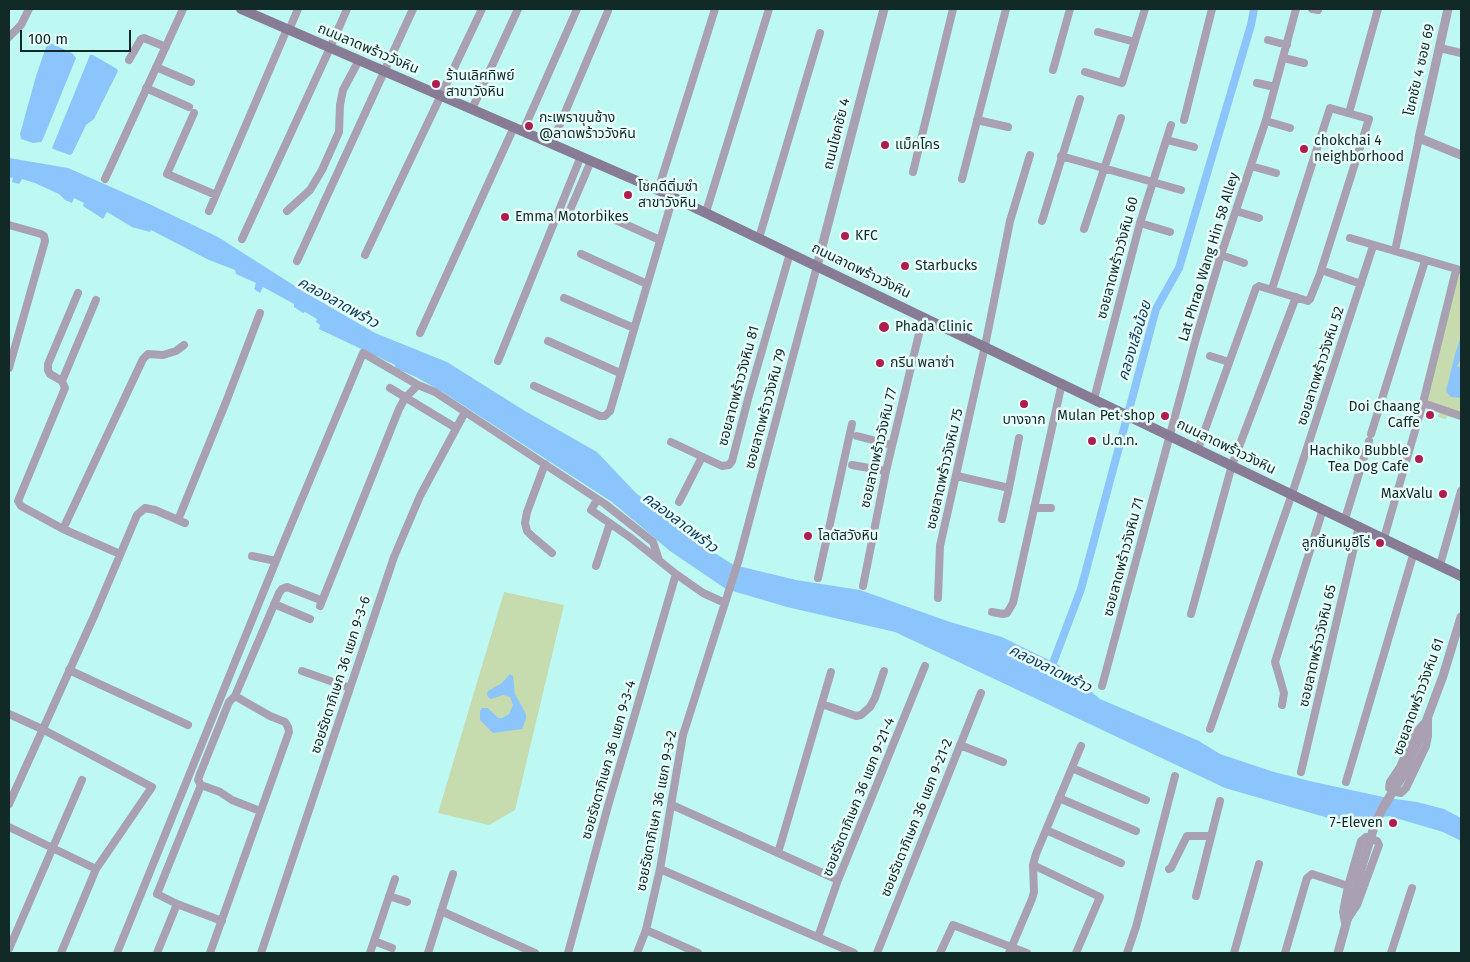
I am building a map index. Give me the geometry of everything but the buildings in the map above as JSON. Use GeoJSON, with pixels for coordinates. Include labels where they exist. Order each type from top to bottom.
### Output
{"type":"FeatureCollection","features":[{"type":"Feature","properties":{"kind":"main road","name":"ถนนลาดพร้าววังหิน"},"geometry":{"type":"LineString","coordinates":[[241,9],[258,12],[288,29],[330,48],[674,197],[1461,576]]}},
{"type":"Feature","properties":{"kind":"street"},"geometry":{"type":"LineString","coordinates":[[9,37],[21,25],[29,9]]}},
{"type":"Feature","properties":{"kind":"street"},"geometry":{"type":"LineString","coordinates":[[105,180],[183,9]]}},
{"type":"Feature","properties":{"kind":"street"},"geometry":{"type":"LineString","coordinates":[[209,212],[298,9]]}},
{"type":"Feature","properties":{"kind":"street"},"geometry":{"type":"LineString","coordinates":[[242,239],[347,9]]}},
{"type":"Feature","properties":{"kind":"street"},"geometry":{"type":"LineString","coordinates":[[297,261],[414,9]]}},
{"type":"Feature","properties":{"kind":"street"},"geometry":{"type":"LineString","coordinates":[[365,255],[482,9]]}},
{"type":"Feature","properties":{"kind":"street"},"geometry":{"type":"LineString","coordinates":[[472,109],[518,9]]}},
{"type":"Feature","properties":{"kind":"street"},"geometry":{"type":"LineString","coordinates":[[420,333],[577,9]]}},
{"type":"Feature","properties":{"kind":"street"},"geometry":{"type":"LineString","coordinates":[[658,190],[715,9]]}},
{"type":"Feature","properties":{"kind":"street"},"geometry":{"type":"LineString","coordinates":[[706,212],[768,9]]}},
{"type":"Feature","properties":{"kind":"street","name":"ถนนโชคชัย 4"},"geometry":{"type":"LineString","coordinates":[[817,266],[884,9]]}},
{"type":"Feature","properties":{"kind":"street"},"geometry":{"type":"LineString","coordinates":[[913,172],[954,9]]}},
{"type":"Feature","properties":{"kind":"street"},"geometry":{"type":"LineString","coordinates":[[962,179],[1006,9]]}},
{"type":"Feature","properties":{"kind":"street"},"geometry":{"type":"LineString","coordinates":[[1052,70],[1070,9]]}},
{"type":"Feature","properties":{"kind":"street"},"geometry":{"type":"LineString","coordinates":[[1085,72],[1122,83],[1145,9]]}},
{"type":"Feature","properties":{"kind":"street"},"geometry":{"type":"LineString","coordinates":[[1184,120],[1212,9]]}},
{"type":"Feature","properties":{"kind":"street","name":"Lat Phrao Wang Hin 58 Alley"},"geometry":{"type":"LineString","coordinates":[[1169,435],[1221,255],[1266,121],[1296,9]]}},
{"type":"Feature","properties":{"kind":"street"},"geometry":{"type":"LineString","coordinates":[[1349,113],[1378,9]]}},
{"type":"Feature","properties":{"kind":"street","name":"โชคชัย 4 ซอย 69"},"geometry":{"type":"LineString","coordinates":[[1419,138],[1448,9]]}},
{"type":"Feature","properties":{"kind":"street"},"geometry":{"type":"LineString","coordinates":[[552,143],[608,12]]}},
{"type":"Feature","properties":{"kind":"street"},"geometry":{"type":"LineString","coordinates":[[1098,32],[1136,42]]}},
{"type":"Feature","properties":{"kind":"street"},"geometry":{"type":"LineString","coordinates":[[759,238],[820,33]]}},
{"type":"Feature","properties":{"kind":"street"},"geometry":{"type":"LineString","coordinates":[[129,60],[141,38],[166,47]]}},
{"type":"Feature","properties":{"kind":"street"},"geometry":{"type":"LineString","coordinates":[[1268,40],[1287,45]]}},
{"type":"Feature","properties":{"kind":"street"},"geometry":{"type":"LineString","coordinates":[[1440,48],[1461,53]]}},
{"type":"Feature","properties":{"kind":"street"},"geometry":{"type":"LineString","coordinates":[[1284,58],[1304,63]]}},
{"type":"Feature","properties":{"kind":"street"},"geometry":{"type":"LineString","coordinates":[[287,211],[310,190],[322,170],[339,132],[340,105],[343,90],[359,60]]}},
{"type":"Feature","properties":{"kind":"street"},"geometry":{"type":"LineString","coordinates":[[156,67],[191,82]]}},
{"type":"Feature","properties":{"kind":"street"},"geometry":{"type":"LineString","coordinates":[[1257,83],[1275,87]]}},
{"type":"Feature","properties":{"kind":"street"},"geometry":{"type":"LineString","coordinates":[[146,88],[191,110],[167,174],[216,195]]}},
{"type":"Feature","properties":{"kind":"street"},"geometry":{"type":"LineString","coordinates":[[1042,221],[1080,99]]}},
{"type":"Feature","properties":{"kind":"street"},"geometry":{"type":"LineString","coordinates":[[1198,449],[1256,288],[1259,286],[1308,301],[1310,299],[1320,274],[1369,119],[1330,108],[1272,289]]}},
{"type":"Feature","properties":{"kind":"street"},"geometry":{"type":"LineString","coordinates":[[1084,229],[1121,118]]}},
{"type":"Feature","properties":{"kind":"street"},"geometry":{"type":"LineString","coordinates":[[977,120],[1008,127]]}},
{"type":"Feature","properties":{"kind":"street"},"geometry":{"type":"LineString","coordinates":[[1266,121],[1290,128]]}},
{"type":"Feature","properties":{"kind":"street","name":"ซอยลาดพร้าววังหิน 60"},"geometry":{"type":"LineString","coordinates":[[1094,398],[1140,223],[1171,125]]}},
{"type":"Feature","properties":{"kind":"street"},"geometry":{"type":"LineString","coordinates":[[1395,252],[1419,138],[1461,155]]}},
{"type":"Feature","properties":{"kind":"street"},"geometry":{"type":"LineString","coordinates":[[1167,140],[1194,147]]}},
{"type":"Feature","properties":{"kind":"street","name":"ซอยลาดพร้าววังหิน 75"},"geometry":{"type":"LineString","coordinates":[[938,598],[940,546],[985,346],[1010,221],[1030,154]]}},
{"type":"Feature","properties":{"kind":"street"},"geometry":{"type":"LineString","coordinates":[[1061,156],[1181,190]]}},
{"type":"Feature","properties":{"kind":"street"},"geometry":{"type":"LineString","coordinates":[[570,210],[586,158]]}},
{"type":"Feature","properties":{"kind":"street"},"geometry":{"type":"LineString","coordinates":[[498,361],[586,158]]}},
{"type":"Feature","properties":{"kind":"street"},"geometry":{"type":"LineString","coordinates":[[1251,166],[1276,173]]}},
{"type":"Feature","properties":{"kind":"street"},"geometry":{"type":"LineString","coordinates":[[534,386],[600,416],[605,416],[610,411],[674,197]]}},
{"type":"Feature","properties":{"kind":"street"},"geometry":{"type":"LineString","coordinates":[[1236,211],[1259,218]]}},
{"type":"Feature","properties":{"kind":"street"},"geometry":{"type":"LineString","coordinates":[[598,212],[660,240]]}},
{"type":"Feature","properties":{"kind":"street"},"geometry":{"type":"LineString","coordinates":[[1140,223],[1170,232]]}},
{"type":"Feature","properties":{"kind":"street"},"geometry":{"type":"LineString","coordinates":[[9,225],[41,234],[44,236],[45,241],[9,368]]}},
{"type":"Feature","properties":{"kind":"street"},"geometry":{"type":"LineString","coordinates":[[1350,238],[1459,270],[1384,538]]}},
{"type":"Feature","properties":{"kind":"street","name":"ซอยลาดพร้าววังหิน 52"},"geometry":{"type":"LineString","coordinates":[[1210,729],[1292,494],[1373,246]]}},
{"type":"Feature","properties":{"kind":"street","name":"ซอยลาดพร้าววังหิน 81"},"geometry":{"type":"LineString","coordinates":[[671,442],[722,466],[729,465],[732,461],[748,398],[790,253]]}},
{"type":"Feature","properties":{"kind":"street"},"geometry":{"type":"LineString","coordinates":[[581,254],[647,284]]}},
{"type":"Feature","properties":{"kind":"street"},"geometry":{"type":"LineString","coordinates":[[1221,255],[1244,263]]}},
{"type":"Feature","properties":{"kind":"street"},"geometry":{"type":"LineString","coordinates":[[1345,519],[1425,261]]}},
{"type":"Feature","properties":{"kind":"street","name":"ซอยลาดพร้าววังหิน 79"},"geometry":{"type":"LineString","coordinates":[[739,559],[817,266]]}},
{"type":"Feature","properties":{"kind":"street"},"geometry":{"type":"LineString","coordinates":[[1327,272],[1361,284]]}},
{"type":"Feature","properties":{"kind":"street"},"geometry":{"type":"LineString","coordinates":[[78,293],[48,364],[50,374],[62,382],[65,388],[18,502],[63,529],[120,554]]}},
{"type":"Feature","properties":{"kind":"street"},"geometry":{"type":"LineString","coordinates":[[1191,614],[1232,465],[1296,297]]}},
{"type":"Feature","properties":{"kind":"street"},"geometry":{"type":"LineString","coordinates":[[564,298],[634,328]]}},
{"type":"Feature","properties":{"kind":"street"},"geometry":{"type":"LineString","coordinates":[[62,382],[96,300]]}},
{"type":"Feature","properties":{"kind":"street"},"geometry":{"type":"LineString","coordinates":[[9,804],[137,515],[145,508],[156,510],[181,521],[260,313]]}},
{"type":"Feature","properties":{"kind":"street","name":"ซอยลาดพร้าววังหิน 77"},"geometry":{"type":"LineString","coordinates":[[863,586],[886,471],[923,317]]}},
{"type":"Feature","properties":{"kind":"street"},"geometry":{"type":"LineString","coordinates":[[548,341],[620,374]]}},
{"type":"Feature","properties":{"kind":"street"},"geometry":{"type":"LineString","coordinates":[[63,529],[143,359],[148,354],[163,355],[176,351],[184,345]]}},
{"type":"Feature","properties":{"kind":"street"},"geometry":{"type":"LineString","coordinates":[[117,953],[276,560],[363,353],[418,385],[435,392],[597,500],[653,542],[660,560]]}},
{"type":"Feature","properties":{"kind":"street"},"geometry":{"type":"LineString","coordinates":[[1210,356],[1229,362]]}},
{"type":"Feature","properties":{"kind":"street"},"geometry":{"type":"LineString","coordinates":[[992,612],[1007,613],[1013,603],[1062,383]]}},
{"type":"Feature","properties":{"kind":"street"},"geometry":{"type":"LineString","coordinates":[[260,811],[201,785],[198,780],[200,774],[229,702],[235,696],[282,589],[287,587],[319,603],[399,409],[405,398],[418,385]]}},
{"type":"Feature","properties":{"kind":"street"},"geometry":{"type":"LineString","coordinates":[[390,388],[456,428]]}},
{"type":"Feature","properties":{"kind":"street"},"geometry":{"type":"LineString","coordinates":[[1423,403],[1461,416]]}},
{"type":"Feature","properties":{"kind":"street","name":"ซอยรัชดาภิเษก 36 แยก 9-3-6"},"geometry":{"type":"LineString","coordinates":[[261,953],[375,610],[420,496],[465,412]]}},
{"type":"Feature","properties":{"kind":"street"},"geometry":{"type":"LineString","coordinates":[[818,578],[852,424]]}},
{"type":"Feature","properties":{"kind":"street","name":"ซอยลาดพร้าววังหิน 71"},"geometry":{"type":"LineString","coordinates":[[1102,686],[1169,435]]}},
{"type":"Feature","properties":{"kind":"street"},"geometry":{"type":"LineString","coordinates":[[857,436],[892,445]]}},
{"type":"Feature","properties":{"kind":"street"},"geometry":{"type":"LineString","coordinates":[[1002,519],[1019,438]]}},
{"type":"Feature","properties":{"kind":"street"},"geometry":{"type":"LineString","coordinates":[[679,502],[702,457]]}},
{"type":"Feature","properties":{"kind":"street"},"geometry":{"type":"LineString","coordinates":[[545,464],[527,512],[525,523],[527,531],[552,553]]}},
{"type":"Feature","properties":{"kind":"street"},"geometry":{"type":"LineString","coordinates":[[852,465],[886,471]]}},
{"type":"Feature","properties":{"kind":"street"},"geometry":{"type":"LineString","coordinates":[[957,476],[1009,488]]}},
{"type":"Feature","properties":{"kind":"street"},"geometry":{"type":"LineString","coordinates":[[1440,565],[1461,491]]}},
{"type":"Feature","properties":{"kind":"street"},"geometry":{"type":"LineString","coordinates":[[597,500],[591,510],[660,560],[676,574],[703,592],[725,603]]}},
{"type":"Feature","properties":{"kind":"street"},"geometry":{"type":"LineString","coordinates":[[1034,508],[1052,508]]}},
{"type":"Feature","properties":{"kind":"street"},"geometry":{"type":"LineString","coordinates":[[1282,705],[1284,693],[1275,662],[1323,509]]}},
{"type":"Feature","properties":{"kind":"street"},"geometry":{"type":"LineString","coordinates":[[596,566],[610,523]]}},
{"type":"Feature","properties":{"kind":"street","name":"ซอยลาดพร้าววังหิน 65"},"geometry":{"type":"LineString","coordinates":[[1301,772],[1359,526]]}},
{"type":"Feature","properties":{"kind":"street"},"geometry":{"type":"LineString","coordinates":[[1346,782],[1414,552]]}},
{"type":"Feature","properties":{"kind":"street"},"geometry":{"type":"LineString","coordinates":[[252,556],[276,560]]}},
{"type":"Feature","properties":{"kind":"street","name":"ซอยรัชดาภิเษก 36 แยก 9-3-2"},"geometry":{"type":"LineString","coordinates":[[638,953],[646,930],[660,869],[682,735],[739,559]]}},
{"type":"Feature","properties":{"kind":"street","name":"ซอยรัชดาภิเษก 36 แยก 9-3-4"},"geometry":{"type":"LineString","coordinates":[[568,953],[608,806],[676,574]]}},
{"type":"Feature","properties":{"kind":"street"},"geometry":{"type":"LineString","coordinates":[[274,604],[310,619]]}},
{"type":"Feature","properties":{"kind":"street","name":"ซอยลาดพร้าววังหิน 61"},"geometry":{"type":"LineString","coordinates":[[1338,953],[1374,827],[1382,809],[1405,772],[1428,719],[1461,617]]}},
{"type":"Feature","properties":{"kind":"street","name":"ซอยรัชดาภิเษก 36 แยก 9-21-4"},"geometry":{"type":"LineString","coordinates":[[818,937],[838,880],[925,666]]}},
{"type":"Feature","properties":{"kind":"street"},"geometry":{"type":"LineString","coordinates":[[69,670],[188,726]]}},
{"type":"Feature","properties":{"kind":"street"},"geometry":{"type":"LineString","coordinates":[[302,671],[350,688]]}},
{"type":"Feature","properties":{"kind":"street"},"geometry":{"type":"LineString","coordinates":[[822,704],[856,716],[861,715],[870,707],[875,698],[884,671]]}},
{"type":"Feature","properties":{"kind":"street"},"geometry":{"type":"LineString","coordinates":[[778,853],[831,672]]}},
{"type":"Feature","properties":{"kind":"street","name":"ซอยรัชดาภิเษก 36 แยก 9-21-2"},"geometry":{"type":"LineString","coordinates":[[877,953],[982,693]]}},
{"type":"Feature","properties":{"kind":"street"},"geometry":{"type":"LineString","coordinates":[[210,953],[288,732],[285,722],[270,716],[235,696]]}},
{"type":"Feature","properties":{"kind":"street"},"geometry":{"type":"LineString","coordinates":[[9,714],[42,729],[152,787],[96,869],[61,953]]}},
{"type":"Feature","properties":{"kind":"street"},"geometry":{"type":"LineString","coordinates":[[1428,719],[1426,746],[1406,788],[1401,793],[1396,792],[1389,788],[1388,785],[1400,767],[1414,735],[1428,719]]}},
{"type":"Feature","properties":{"kind":"street"},"geometry":{"type":"LineString","coordinates":[[960,745],[1003,762]]}},
{"type":"Feature","properties":{"kind":"street"},"geometry":{"type":"LineString","coordinates":[[1010,950],[1034,892],[1033,865],[1036,854],[1081,746]]}},
{"type":"Feature","properties":{"kind":"street"},"geometry":{"type":"LineString","coordinates":[[1072,768],[1146,800]]}},
{"type":"Feature","properties":{"kind":"street"},"geometry":{"type":"LineString","coordinates":[[1127,953],[1136,928],[1175,776]]}},
{"type":"Feature","properties":{"kind":"street"},"geometry":{"type":"LineString","coordinates":[[9,779],[18,783]]}},
{"type":"Feature","properties":{"kind":"street"},"geometry":{"type":"LineString","coordinates":[[9,949],[82,780]]}},
{"type":"Feature","properties":{"kind":"street"},"geometry":{"type":"LineString","coordinates":[[201,785],[157,894],[177,904],[222,921]]}},
{"type":"Feature","properties":{"kind":"street"},"geometry":{"type":"LineString","coordinates":[[1059,798],[1136,831]]}},
{"type":"Feature","properties":{"kind":"street"},"geometry":{"type":"LineString","coordinates":[[1196,896],[1220,801]]}},
{"type":"Feature","properties":{"kind":"street"},"geometry":{"type":"LineString","coordinates":[[672,805],[838,880]]}},
{"type":"Feature","properties":{"kind":"street"},"geometry":{"type":"LineString","coordinates":[[9,827],[96,869]]}},
{"type":"Feature","properties":{"kind":"street"},"geometry":{"type":"LineString","coordinates":[[1046,830],[1121,863]]}},
{"type":"Feature","properties":{"kind":"street"},"geometry":{"type":"LineString","coordinates":[[1169,869],[1187,836],[1210,836]]}},
{"type":"Feature","properties":{"kind":"street"},"geometry":{"type":"LineString","coordinates":[[1366,837],[1373,838],[1379,845],[1357,905],[1346,923],[1343,912],[1361,840],[1366,837]]}},
{"type":"Feature","properties":{"kind":"street"},"geometry":{"type":"LineString","coordinates":[[1234,953],[1259,864]]}},
{"type":"Feature","properties":{"kind":"street"},"geometry":{"type":"LineString","coordinates":[[1033,865],[1100,897],[1076,953]]}},
{"type":"Feature","properties":{"kind":"street"},"geometry":{"type":"LineString","coordinates":[[660,869],[854,953]]}},
{"type":"Feature","properties":{"kind":"street"},"geometry":{"type":"LineString","coordinates":[[428,953],[453,874]]}},
{"type":"Feature","properties":{"kind":"street"},"geometry":{"type":"LineString","coordinates":[[1285,953],[1307,878],[1312,874],[1348,886]]}},
{"type":"Feature","properties":{"kind":"street"},"geometry":{"type":"LineString","coordinates":[[370,953],[394,879]]}},
{"type":"Feature","properties":{"kind":"street"},"geometry":{"type":"LineString","coordinates":[[1391,953],[1412,888]]}},
{"type":"Feature","properties":{"kind":"street"},"geometry":{"type":"LineString","coordinates":[[389,896],[407,902]]}},
{"type":"Feature","properties":{"kind":"street"},"geometry":{"type":"LineString","coordinates":[[157,953],[177,904]]}},
{"type":"Feature","properties":{"kind":"street"},"geometry":{"type":"LineString","coordinates":[[441,912],[535,953]]}},
{"type":"Feature","properties":{"kind":"street"},"geometry":{"type":"LineString","coordinates":[[940,953],[952,925],[1010,950],[1027,953]]}},
{"type":"Feature","properties":{"kind":"street"},"geometry":{"type":"LineString","coordinates":[[646,930],[698,953]]}},
{"type":"Feature","properties":{"kind":"street"},"geometry":{"type":"LineString","coordinates":[[374,941],[392,948]]}},
{"type":"Feature","properties":{"kind":"green space"},"geometry":{"type":"Polygon","coordinates":[[[1461,274],[1461,420],[1447,416],[1446,419],[1438,417],[1440,412],[1424,407],[1458,275],[1461,274]]]}},
{"type":"Feature","properties":{"kind":"green space"},"geometry":{"type":"Polygon","coordinates":[[[504,592],[564,605],[515,810],[489,825],[438,813],[504,592]]]}},
{"type":"Feature","properties":{"kind":"water"},"geometry":{"type":"Polygon","coordinates":[[[50,43],[72,53],[76,58],[43,139],[41,142],[33,143],[21,139],[20,134],[36,76],[46,47],[50,43]]]}},
{"type":"Feature","properties":{"kind":"water"},"geometry":{"type":"Polygon","coordinates":[[[90,55],[118,71],[94,119],[86,125],[70,155],[52,148],[90,55]]]}},
{"type":"Feature","properties":{"kind":"water","name":"คลองลาดพร้าว"},"geometry":{"type":"Polygon","coordinates":[[[9,158],[68,168],[145,202],[218,237],[306,293],[375,333],[447,362],[525,411],[597,452],[636,493],[703,546],[734,565],[796,580],[860,590],[950,622],[1002,637],[1057,664],[1100,699],[1199,741],[1220,754],[1274,772],[1314,782],[1444,809],[1461,818],[1461,841],[1443,832],[1389,816],[1342,822],[1225,788],[895,632],[787,607],[726,589],[670,551],[612,502],[441,391],[395,368],[395,365],[319,329],[320,325],[316,322],[317,319],[305,312],[303,313],[294,307],[294,304],[263,287],[260,293],[254,289],[256,283],[236,274],[235,270],[209,260],[151,230],[150,232],[132,227],[107,212],[103,219],[83,206],[84,203],[74,198],[72,203],[65,200],[59,194],[22,179],[19,184],[12,182],[13,178],[9,177],[9,158]]]}},
{"type":"Feature","properties":{"kind":"water"},"geometry":{"type":"Polygon","coordinates":[[[1461,336],[1461,359],[1457,366],[1461,368],[1461,398],[1451,397],[1446,391],[1461,336]]]}},
{"type":"Feature","properties":{"kind":"water"},"geometry":{"type":"Polygon","coordinates":[[[510,674],[513,676],[515,694],[526,714],[526,719],[522,729],[493,733],[480,720],[480,711],[482,708],[488,708],[498,718],[509,714],[513,705],[510,697],[503,695],[491,699],[487,694],[488,691],[502,683],[510,674]]]}},
{"type":"Feature","properties":{"kind":"waterway","name":"คลองเสือน้อย"},"geometry":{"type":"LineString","coordinates":[[1050,671],[1081,589],[1156,309],[1179,268],[1251,25],[1254,9]]}},
{"type":"Feature","properties":{"kind":"place","name":"ร้านเลิศทิพย์ สาขาวังหิน"},"geometry":{"type":"Point","coordinates":[436,84]}},
{"type":"Feature","properties":{"kind":"place","name":"กะเพราขุนช้าง @ลาดพร้าววังหิน"},"geometry":{"type":"Point","coordinates":[529,126]}},
{"type":"Feature","properties":{"kind":"place","name":"แม็คโคร"},"geometry":{"type":"Point","coordinates":[885,145]}},
{"type":"Feature","properties":{"kind":"place","name":"chokchai 4 neighborhood"},"geometry":{"type":"Point","coordinates":[1304,149]}},
{"type":"Feature","properties":{"kind":"place","name":"โชคดีติ่มซำ สาขาวังหิน"},"geometry":{"type":"Point","coordinates":[628,195]}},
{"type":"Feature","properties":{"kind":"place","name":"Emma Motorbikes"},"geometry":{"type":"Point","coordinates":[505,217]}},
{"type":"Feature","properties":{"kind":"place","name":"KFC"},"geometry":{"type":"Point","coordinates":[845,236]}},
{"type":"Feature","properties":{"kind":"place","name":"Starbucks"},"geometry":{"type":"Point","coordinates":[905,266]}},
{"type":"Feature","properties":{"kind":"place","name":"Phada Clinic"},"geometry":{"type":"Point","coordinates":[884,327]}},
{"type":"Feature","properties":{"kind":"place","name":"กรีน พลาซ่า"},"geometry":{"type":"Point","coordinates":[880,363]}},
{"type":"Feature","properties":{"kind":"place","name":"บางจาก"},"geometry":{"type":"Point","coordinates":[1024,404]}},
{"type":"Feature","properties":{"kind":"place","name":"Doi Chaang Caffe"},"geometry":{"type":"Point","coordinates":[1430,415]}},
{"type":"Feature","properties":{"kind":"place","name":"Mulan Pet shop"},"geometry":{"type":"Point","coordinates":[1165,416]}},
{"type":"Feature","properties":{"kind":"place","name":"ป.ต.ท."},"geometry":{"type":"Point","coordinates":[1092,441]}},
{"type":"Feature","properties":{"kind":"place","name":"Hachiko Bubble Tea Dog Cafe"},"geometry":{"type":"Point","coordinates":[1419,459]}},
{"type":"Feature","properties":{"kind":"place","name":"MaxValu"},"geometry":{"type":"Point","coordinates":[1443,494]}},
{"type":"Feature","properties":{"kind":"place","name":"โลตัสวังหิน"},"geometry":{"type":"Point","coordinates":[808,536]}},
{"type":"Feature","properties":{"kind":"place","name":"ลูกชิ้นหมูฮีโร่"},"geometry":{"type":"Point","coordinates":[1380,543]}},
{"type":"Feature","properties":{"kind":"place","name":"7-Eleven"},"geometry":{"type":"Point","coordinates":[1393,823]}}]}
